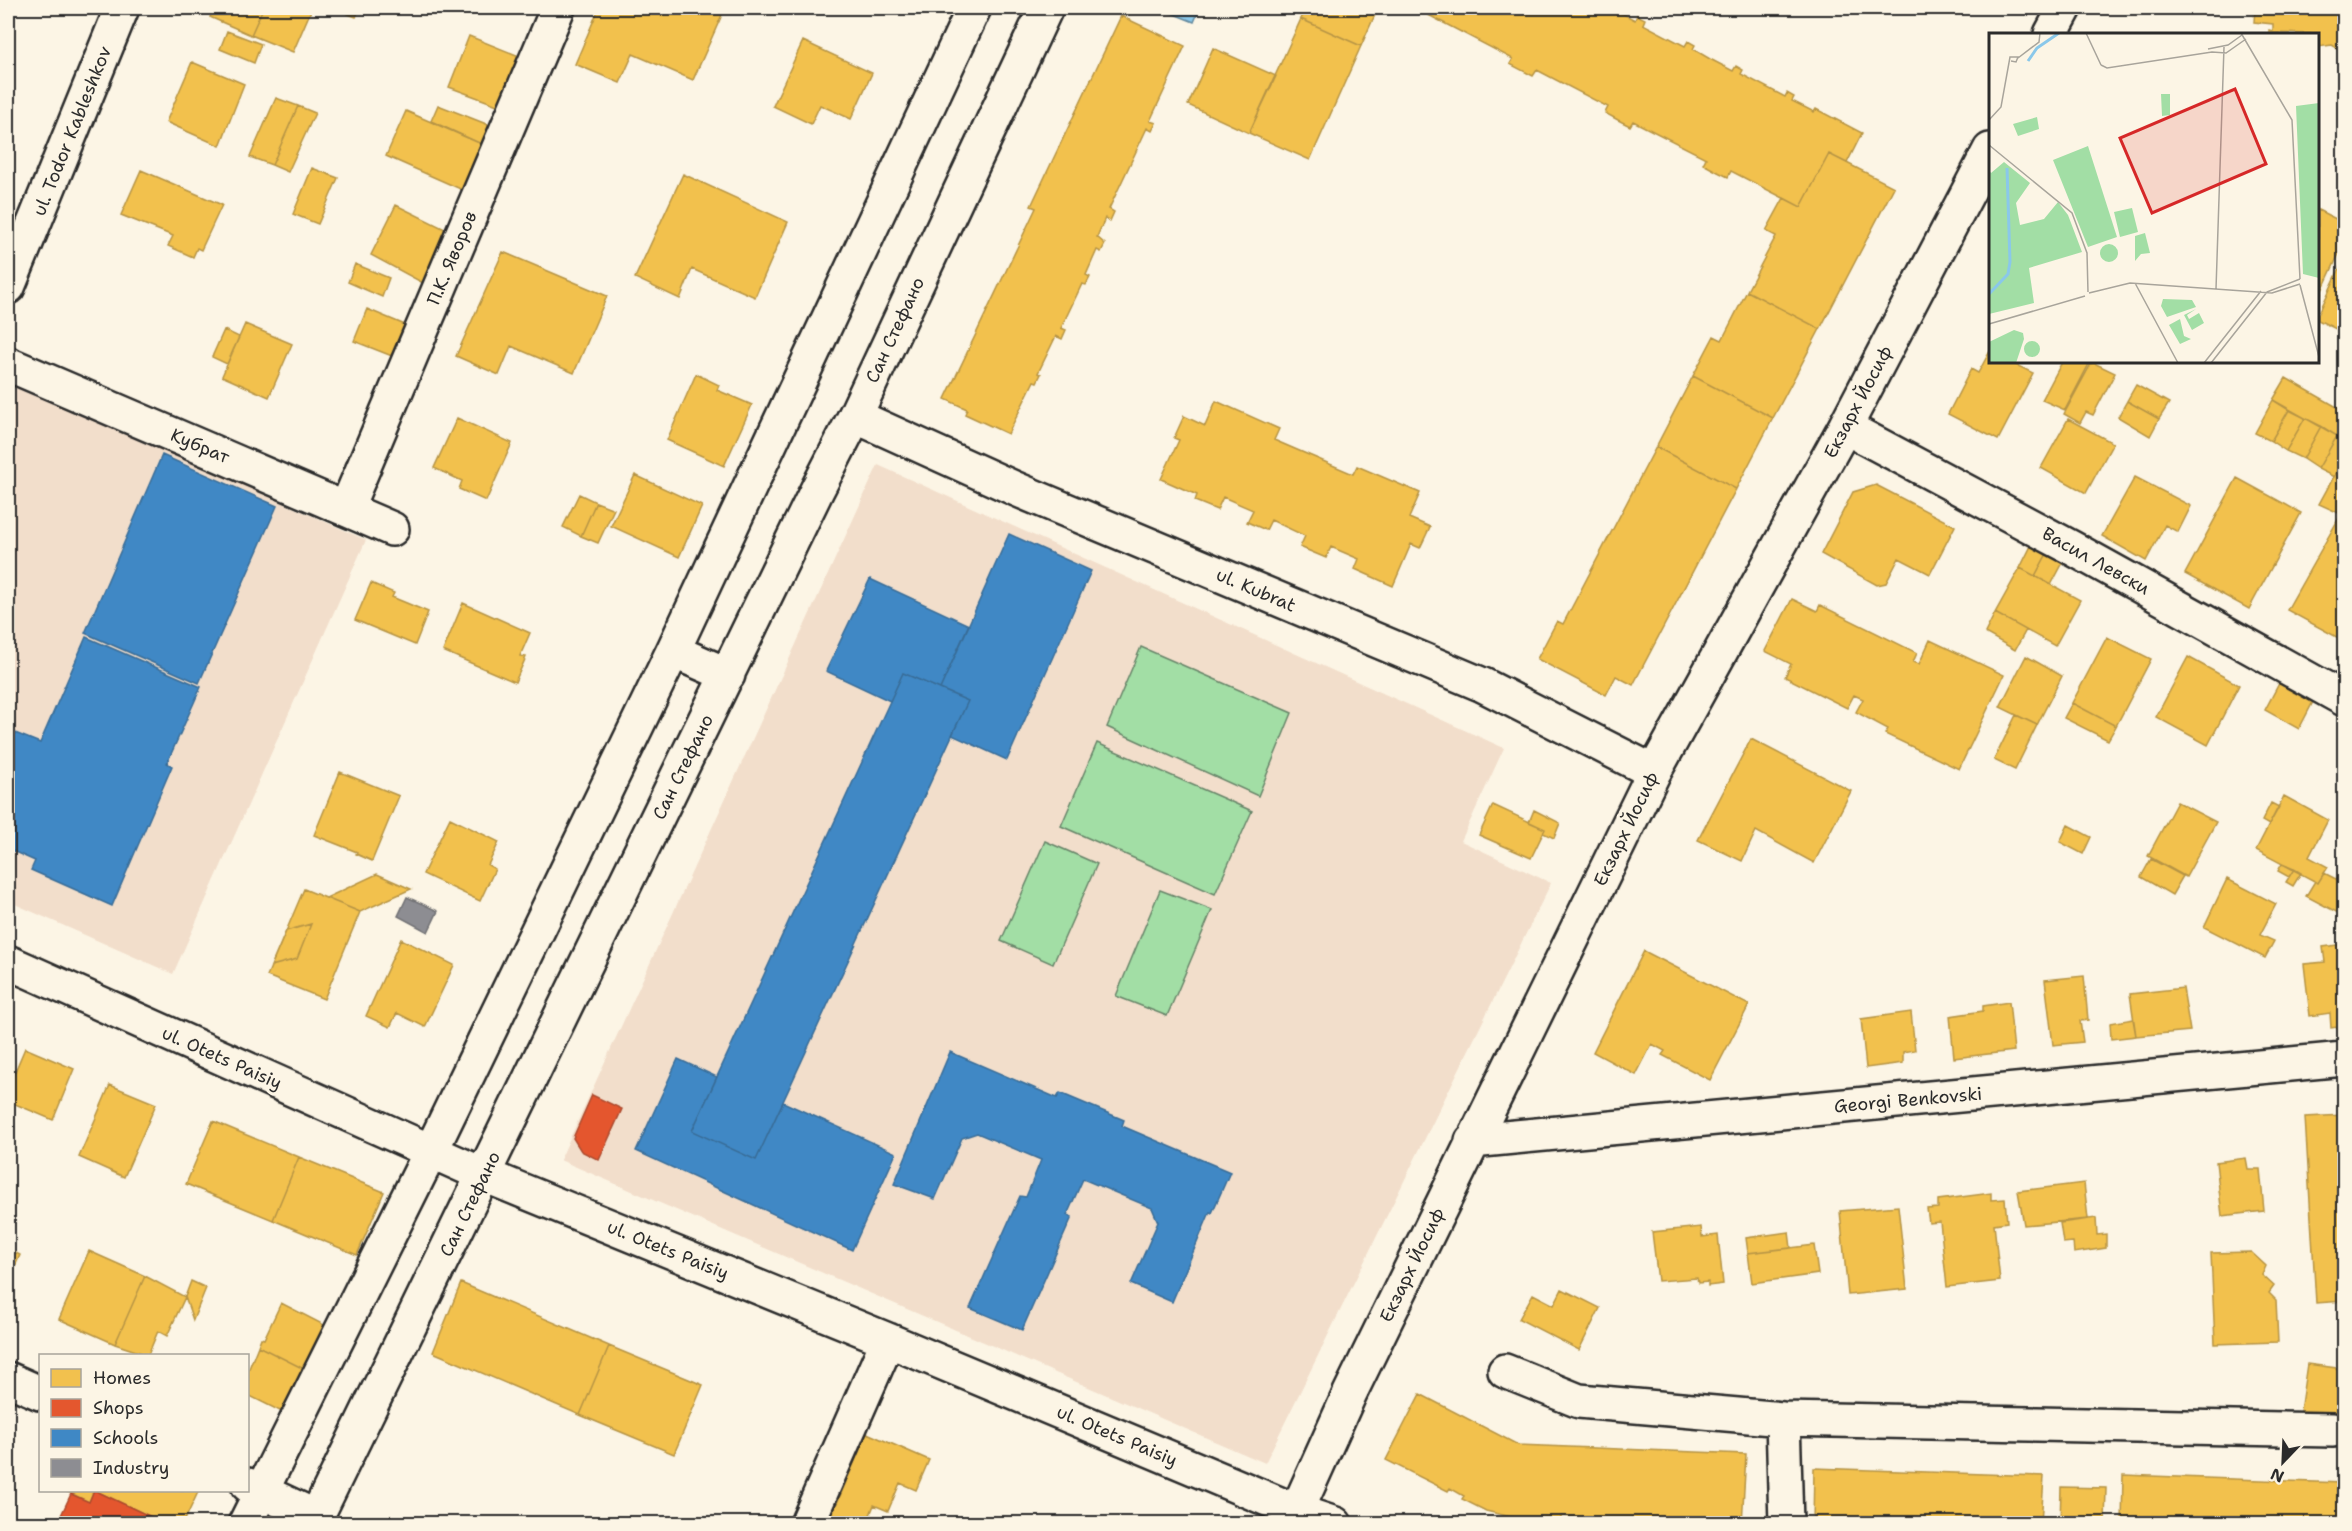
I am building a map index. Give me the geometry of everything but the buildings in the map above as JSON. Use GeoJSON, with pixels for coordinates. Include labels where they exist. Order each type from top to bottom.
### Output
{"type":"FeatureCollection","features":[{"type":"Feature","properties":{"kind":"street","name":"ul. Todor Kableshkov"},"geometry":{"type":"LineString","coordinates":[[8,287],[122,8]]}},
{"type":"Feature","properties":{"kind":"street","name":"П.К. Яворов"},"geometry":{"type":"LineString","coordinates":[[346,509],[558,8]]}},
{"type":"Feature","properties":{"kind":"street"},"geometry":{"type":"LineString","coordinates":[[245,1524],[254,1488],[431,1152],[673,651],[974,8]]}},
{"type":"Feature","properties":{"kind":"street","name":"Сан Стефано"},"geometry":{"type":"LineString","coordinates":[[314,1520],[855,416],[1046,8]]}},
{"type":"Feature","properties":{"kind":"street","name":"Екзарх Йосиф"},"geometry":{"type":"LineString","coordinates":[[1294,1517],[1355,1382],[1654,772],[1845,427],[1989,152]]}},
{"type":"Feature","properties":{"kind":"street","name":"Кубрат"},"geometry":{"type":"LineString","coordinates":[[8,364],[392,529]]}},
{"type":"Feature","properties":{"kind":"street","name":"ul. Kubrat"},"geometry":{"type":"LineString","coordinates":[[855,416],[1016,489],[1483,685],[1654,772]]}},
{"type":"Feature","properties":{"kind":"street","name":"Васил Левски"},"geometry":{"type":"LineString","coordinates":[[1845,427],[2072,548],[2344,699]]}},
{"type":"Feature","properties":{"kind":"street"},"geometry":{"type":"LineString","coordinates":[[673,651],[728,675]]}},
{"type":"Feature","properties":{"kind":"street","name":"ul. Otets Paisiy"},"geometry":{"type":"LineString","coordinates":[[8,962],[484,1175],[888,1340],[1294,1517],[1335,1524]]}},
{"type":"Feature","properties":{"kind":"street","name":"Georgi Benkovski"},"geometry":{"type":"LineString","coordinates":[[1472,1141],[2344,1059]]}},
{"type":"Feature","properties":{"kind":"street"},"geometry":{"type":"LineString","coordinates":[[807,1524],[888,1340]]}},
{"type":"Feature","properties":{"kind":"street"},"geometry":{"type":"LineString","coordinates":[[1505,1371],[1578,1401],[1783,1419],[2333,1430]]}},
{"type":"Feature","properties":{"kind":"street"},"geometry":{"type":"LineString","coordinates":[[8,1379],[39,1394]]}},
{"type":"Feature","properties":{"kind":"street"},"geometry":{"type":"LineString","coordinates":[[1783,1419],[1786,1524]]}},
{"type":"Feature","properties":{"kind":"street"},"geometry":{"type":"LineString","coordinates":[[254,1488],[314,1520]]}},
{"type":"Feature","properties":{"kind":"shaded area"},"geometry":{"type":"Polygon","coordinates":[[[8,380],[366,540],[173,974],[8,901],[8,380]]]}},
{"type":"Feature","properties":{"kind":"shaded area"},"geometry":{"type":"Polygon","coordinates":[[[878,465],[1504,748],[1461,841],[1551,883],[1265,1463],[560,1160],[878,465]]]}},
{"type":"Feature","properties":{"kind":"green space"},"geometry":{"type":"Polygon","coordinates":[[[1141,647],[1292,713],[1258,796],[1107,727],[1141,647]]]}},
{"type":"Feature","properties":{"kind":"green space"},"geometry":{"type":"Polygon","coordinates":[[[1097,743],[1252,811],[1215,894],[1061,826],[1097,743]]]}},
{"type":"Feature","properties":{"kind":"green space"},"geometry":{"type":"Polygon","coordinates":[[[1045,841],[1097,864],[1053,964],[1001,941],[1045,841]]]}},
{"type":"Feature","properties":{"kind":"green space"},"geometry":{"type":"Polygon","coordinates":[[[1160,890],[1212,910],[1167,1016],[1116,996],[1160,890]]]}},
{"type":"Feature","properties":{"kind":"water"},"geometry":{"type":"Polygon","coordinates":[[[1159,8],[1200,8],[1194,22],[1159,8]]]}}]}
